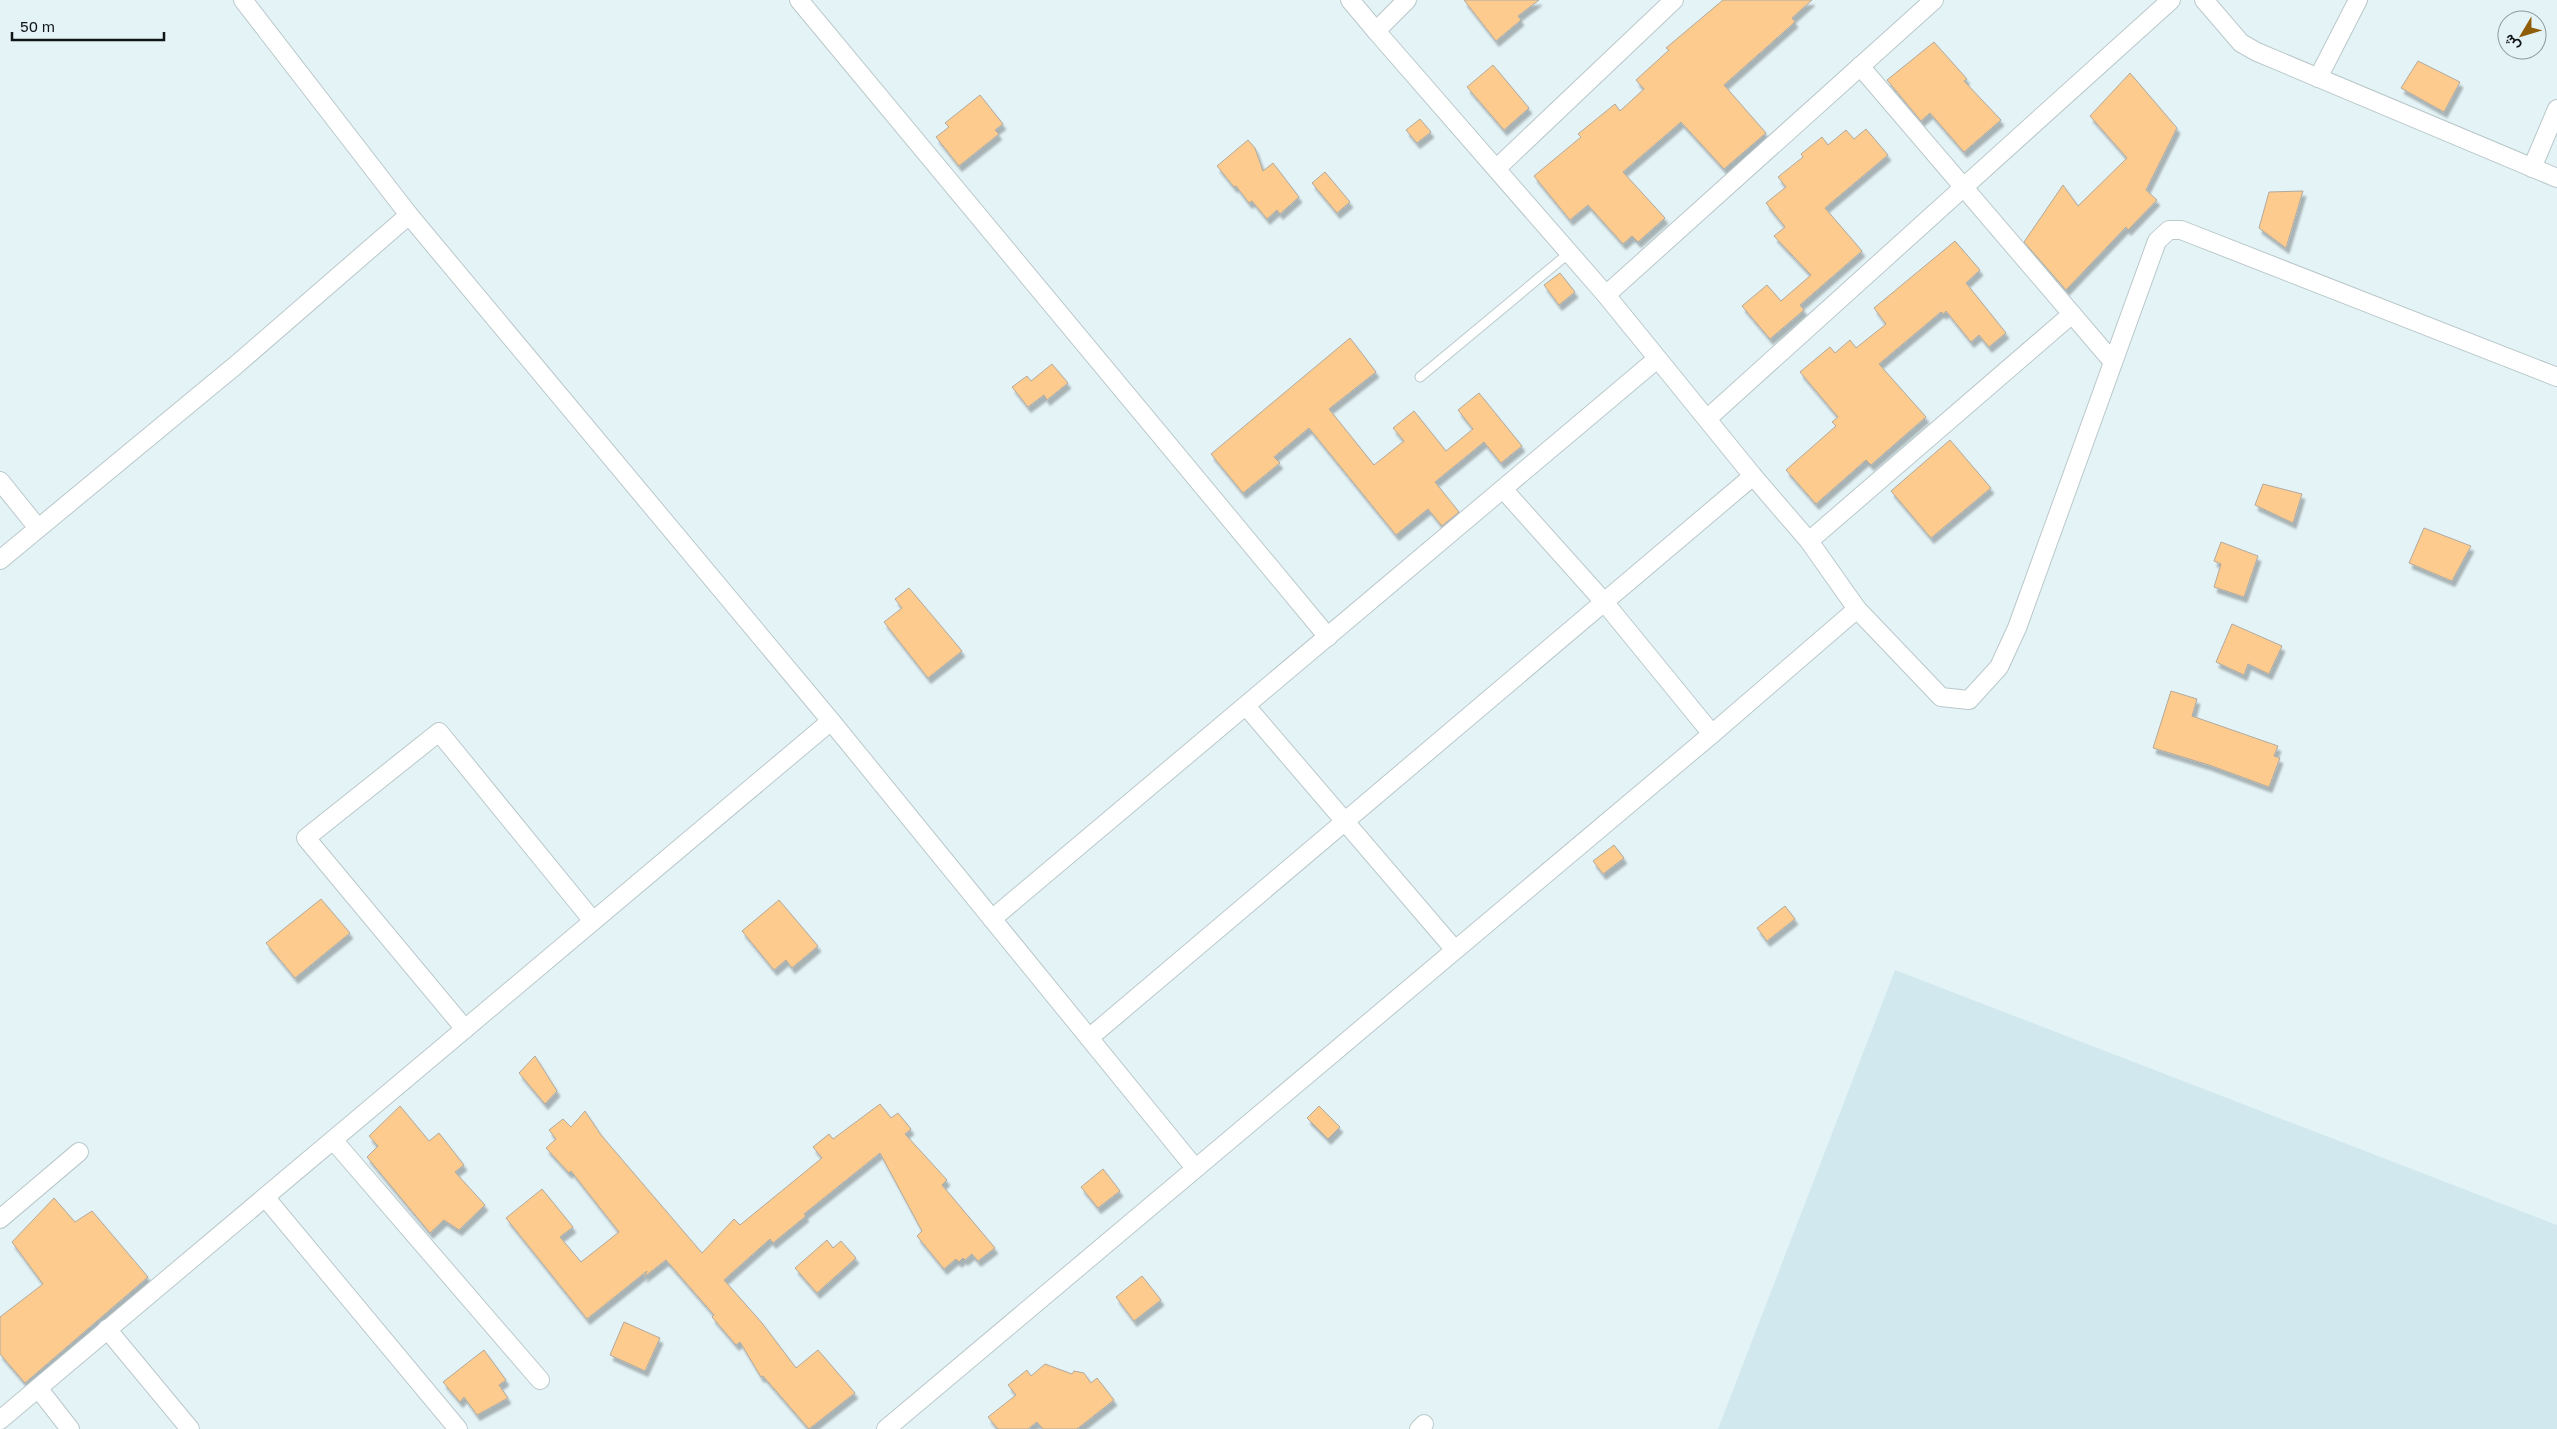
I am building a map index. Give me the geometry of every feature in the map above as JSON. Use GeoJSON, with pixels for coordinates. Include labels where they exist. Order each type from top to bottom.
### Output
{"type":"FeatureCollection","features":[{"type":"Feature","properties":{"kind":"street"},"geometry":{"type":"LineString","coordinates":[[243,0],[409,215],[831,721],[1195,1168]]}},
{"type":"Feature","properties":{"kind":"street"},"geometry":{"type":"LineString","coordinates":[[799,0],[1328,637]]}},
{"type":"Feature","properties":{"kind":"street"},"geometry":{"type":"LineString","coordinates":[[1350,0],[1606,295],[1657,359],[1708,418],[1753,476],[1809,541],[1857,609],[1941,697],[1969,700],[1999,667],[2017,628],[2157,241],[2169,230],[2181,230],[2557,378]]}},
{"type":"Feature","properties":{"kind":"street"},"geometry":{"type":"LineString","coordinates":[[1376,31],[1407,0]]}},
{"type":"Feature","properties":{"kind":"street"},"geometry":{"type":"LineString","coordinates":[[1497,168],[1674,0]]}},
{"type":"Feature","properties":{"kind":"street"},"geometry":{"type":"LineString","coordinates":[[1606,295],[1934,0]]}},
{"type":"Feature","properties":{"kind":"street"},"geometry":{"type":"LineString","coordinates":[[1708,418],[2171,0]]}},
{"type":"Feature","properties":{"kind":"street"},"geometry":{"type":"LineString","coordinates":[[2204,0],[2241,43],[2318,78],[2557,178]]}},
{"type":"Feature","properties":{"kind":"street"},"geometry":{"type":"LineString","coordinates":[[2318,78],[2358,0]]}},
{"type":"Feature","properties":{"kind":"street"},"geometry":{"type":"LineString","coordinates":[[1860,66],[2113,362]]}},
{"type":"Feature","properties":{"kind":"street"},"geometry":{"type":"LineString","coordinates":[[2532,168],[2557,110]]}},
{"type":"Feature","properties":{"kind":"street"},"geometry":{"type":"LineString","coordinates":[[0,560],[236,365],[409,215]]}},
{"type":"Feature","properties":{"kind":"street"},"geometry":{"type":"LineString","coordinates":[[1809,541],[2072,314]]}},
{"type":"Feature","properties":{"kind":"street"},"geometry":{"type":"LineString","coordinates":[[992,919],[1657,359]]}},
{"type":"Feature","properties":{"kind":"street"},"geometry":{"type":"LineString","coordinates":[[1089,1038],[1753,476]]}},
{"type":"Feature","properties":{"kind":"street"},"geometry":{"type":"LineString","coordinates":[[0,481],[38,528]]}},
{"type":"Feature","properties":{"kind":"street"},"geometry":{"type":"LineString","coordinates":[[1503,489],[1605,603],[1712,734]]}},
{"type":"Feature","properties":{"kind":"street"},"geometry":{"type":"LineString","coordinates":[[886,1429],[1712,734],[1857,609]]}},
{"type":"Feature","properties":{"kind":"street"},"geometry":{"type":"LineString","coordinates":[[1246,706],[1455,950]]}},
{"type":"Feature","properties":{"kind":"street"},"geometry":{"type":"LineString","coordinates":[[0,1420],[831,721]]}},
{"type":"Feature","properties":{"kind":"street"},"geometry":{"type":"LineString","coordinates":[[465,1029],[306,838],[439,732],[593,921]]}},
{"type":"Feature","properties":{"kind":"street"},"geometry":{"type":"LineString","coordinates":[[334,1141],[540,1380]]}},
{"type":"Feature","properties":{"kind":"street"},"geometry":{"type":"LineString","coordinates":[[0,1219],[79,1152]]}},
{"type":"Feature","properties":{"kind":"street"},"geometry":{"type":"LineString","coordinates":[[265,1197],[458,1429]]}},
{"type":"Feature","properties":{"kind":"street"},"geometry":{"type":"LineString","coordinates":[[107,1329],[190,1429]]}},
{"type":"Feature","properties":{"kind":"street"},"geometry":{"type":"LineString","coordinates":[[38,1388],[70,1429]]}},
{"type":"Feature","properties":{"kind":"lane"},"geometry":{"type":"LineString","coordinates":[[1420,377],[1569,254]]}},
{"type":"Feature","properties":{"kind":"shaded area"},"geometry":{"type":"Polygon","coordinates":[[[1895,970],[2557,1225],[2557,1429],[1718,1429],[1895,970]]]}},
{"type":"Feature","properties":{"kind":"building"},"geometry":{"type":"Polygon","coordinates":[[[1464,0],[1539,0],[1518,16],[1521,20],[1496,41],[1464,0]]]}},
{"type":"Feature","properties":{"kind":"building"},"geometry":{"type":"Polygon","coordinates":[[[1723,0],[1812,0],[1792,18],[1795,22],[1724,85],[1766,133],[1724,169],[1681,122],[1623,172],[1665,218],[1638,242],[1632,236],[1623,244],[1588,205],[1570,220],[1534,176],[1581,137],[1578,134],[1615,104],[1620,111],[1644,89],[1636,80],[1669,50],[1666,48],[1723,0]]]}},
{"type":"Feature","properties":{"kind":"building"},"geometry":{"type":"Polygon","coordinates":[[[1934,42],[1967,79],[1964,81],[2001,120],[1964,152],[1930,113],[1921,121],[1887,80],[1934,42]]]}},
{"type":"Feature","properties":{"kind":"building"},"geometry":{"type":"Polygon","coordinates":[[[2418,61],[2460,82],[2444,112],[2401,88],[2418,61]]]}},
{"type":"Feature","properties":{"kind":"building"},"geometry":{"type":"Polygon","coordinates":[[[1493,65],[1529,108],[1504,130],[1467,87],[1493,65]]]}},
{"type":"Feature","properties":{"kind":"building"},"geometry":{"type":"Polygon","coordinates":[[[2130,73],[2177,128],[2146,190],[2157,200],[2128,230],[2126,227],[2066,290],[2024,242],[2063,185],[2078,206],[2127,158],[2090,116],[2130,73]]]}},
{"type":"Feature","properties":{"kind":"building"},"geometry":{"type":"Polygon","coordinates":[[[980,95],[1003,124],[995,130],[999,134],[959,166],[936,137],[949,127],[945,123],[980,95]]]}},
{"type":"Feature","properties":{"kind":"building"},"geometry":{"type":"Polygon","coordinates":[[[1420,119],[1431,132],[1417,143],[1406,130],[1420,119]]]}},
{"type":"Feature","properties":{"kind":"building"},"geometry":{"type":"Polygon","coordinates":[[[1866,129],[1888,155],[1825,208],[1862,251],[1800,305],[1804,310],[1770,339],[1742,306],[1767,285],[1781,301],[1811,275],[1774,236],[1785,227],[1766,203],[1786,187],[1778,177],[1803,157],[1801,154],[1822,137],[1828,145],[1846,130],[1854,139],[1866,129]]]}},
{"type":"Feature","properties":{"kind":"building"},"geometry":{"type":"Polygon","coordinates":[[[1248,140],[1255,148],[1263,171],[1273,163],[1299,197],[1280,214],[1277,210],[1267,219],[1252,201],[1249,203],[1217,166],[1248,140]]]}},
{"type":"Feature","properties":{"kind":"building"},"geometry":{"type":"Polygon","coordinates":[[[1325,172],[1350,202],[1337,213],[1312,183],[1325,172]]]}},
{"type":"Feature","properties":{"kind":"building"},"geometry":{"type":"Polygon","coordinates":[[[2303,191],[2286,248],[2259,228],[2269,192],[2303,191]]]}},
{"type":"Feature","properties":{"kind":"building"},"geometry":{"type":"Polygon","coordinates":[[[1955,241],[1980,270],[1966,283],[2006,333],[1989,347],[1979,335],[1971,342],[1946,311],[1944,314],[1941,312],[1879,364],[1926,417],[1871,465],[1866,460],[1816,504],[1786,470],[1836,426],[1832,422],[1838,417],[1800,372],[1830,347],[1835,353],[1850,340],[1856,348],[1886,324],[1874,308],[1955,241]]]}},
{"type":"Feature","properties":{"kind":"building"},"geometry":{"type":"Polygon","coordinates":[[[1560,273],[1575,292],[1559,305],[1544,285],[1560,273]]]}},
{"type":"Feature","properties":{"kind":"building"},"geometry":{"type":"Polygon","coordinates":[[[1350,338],[1376,372],[1329,409],[1374,465],[1404,441],[1393,428],[1414,411],[1446,451],[1473,429],[1458,410],[1479,393],[1522,446],[1501,463],[1484,442],[1435,482],[1459,512],[1442,526],[1428,509],[1396,535],[1309,428],[1274,457],[1280,463],[1243,493],[1211,454],[1350,338]]]}},
{"type":"Feature","properties":{"kind":"building"},"geometry":{"type":"Polygon","coordinates":[[[1052,364],[1068,383],[1047,400],[1044,395],[1028,407],[1012,387],[1027,376],[1031,381],[1052,364]]]}},
{"type":"Feature","properties":{"kind":"building"},"geometry":{"type":"Polygon","coordinates":[[[1950,440],[1991,488],[1931,538],[1891,491],[1950,440]]]}},
{"type":"Feature","properties":{"kind":"building"},"geometry":{"type":"Polygon","coordinates":[[[2263,484],[2302,494],[2293,523],[2255,505],[2263,484]]]}},
{"type":"Feature","properties":{"kind":"building"},"geometry":{"type":"Polygon","coordinates":[[[2424,528],[2471,546],[2452,581],[2409,563],[2424,528]]]}},
{"type":"Feature","properties":{"kind":"building"},"geometry":{"type":"Polygon","coordinates":[[[2221,542],[2258,556],[2244,597],[2214,587],[2221,564],[2214,561],[2221,542]]]}},
{"type":"Feature","properties":{"kind":"building"},"geometry":{"type":"Polygon","coordinates":[[[909,588],[962,651],[928,678],[884,622],[902,608],[895,599],[909,588]]]}},
{"type":"Feature","properties":{"kind":"building"},"geometry":{"type":"Polygon","coordinates":[[[2232,624],[2282,646],[2269,674],[2248,664],[2244,675],[2216,662],[2232,624]]]}},
{"type":"Feature","properties":{"kind":"building"},"geometry":{"type":"Polygon","coordinates":[[[2171,691],[2197,699],[2192,716],[2278,746],[2274,756],[2280,758],[2269,787],[2209,765],[2153,748],[2171,691]]]}},
{"type":"Feature","properties":{"kind":"building"},"geometry":{"type":"Polygon","coordinates":[[[1614,845],[1624,858],[1603,874],[1593,861],[1614,845]]]}},
{"type":"Feature","properties":{"kind":"building"},"geometry":{"type":"Polygon","coordinates":[[[321,899],[350,933],[295,978],[266,943],[321,899]]]}},
{"type":"Feature","properties":{"kind":"building"},"geometry":{"type":"Polygon","coordinates":[[[779,900],[818,946],[792,968],[786,960],[774,970],[742,931],[779,900]]]}},
{"type":"Feature","properties":{"kind":"building"},"geometry":{"type":"Polygon","coordinates":[[[1785,906],[1795,919],[1767,941],[1757,928],[1785,906]]]}},
{"type":"Feature","properties":{"kind":"building"},"geometry":{"type":"Polygon","coordinates":[[[535,1056],[557,1091],[545,1104],[519,1073],[535,1056]]]}},
{"type":"Feature","properties":{"kind":"building"},"geometry":{"type":"Polygon","coordinates":[[[880,1104],[891,1118],[898,1113],[911,1129],[905,1134],[947,1180],[942,1185],[995,1248],[978,1261],[972,1254],[959,1262],[956,1259],[944,1269],[917,1236],[922,1231],[880,1153],[804,1214],[806,1216],[773,1243],[770,1239],[724,1280],[762,1323],[796,1368],[818,1350],[855,1393],[809,1429],[763,1376],[761,1377],[740,1342],[736,1345],[712,1317],[714,1315],[666,1260],[644,1277],[647,1271],[587,1319],[506,1218],[542,1189],[573,1227],[560,1237],[581,1262],[619,1232],[571,1171],[569,1173],[546,1148],[556,1139],[549,1130],[563,1119],[571,1127],[585,1111],[601,1135],[702,1253],[734,1219],[740,1225],[822,1158],[813,1147],[829,1134],[833,1139],[880,1104]]]}},
{"type":"Feature","properties":{"kind":"building"},"geometry":{"type":"Polygon","coordinates":[[[400,1106],[429,1141],[439,1133],[464,1165],[455,1172],[485,1205],[459,1230],[444,1220],[430,1233],[367,1157],[378,1146],[369,1136],[400,1106]]]}},
{"type":"Feature","properties":{"kind":"building"},"geometry":{"type":"Polygon","coordinates":[[[1319,1106],[1340,1127],[1328,1139],[1307,1118],[1319,1106]]]}},
{"type":"Feature","properties":{"kind":"building"},"geometry":{"type":"Polygon","coordinates":[[[1103,1169],[1120,1191],[1098,1208],[1081,1187],[1103,1169]]]}},
{"type":"Feature","properties":{"kind":"building"},"geometry":{"type":"Polygon","coordinates":[[[54,1198],[75,1222],[92,1211],[148,1277],[25,1383],[0,1354],[0,1317],[43,1284],[12,1242],[54,1198]]]}},
{"type":"Feature","properties":{"kind":"building"},"geometry":{"type":"Polygon","coordinates":[[[827,1240],[833,1248],[841,1241],[856,1258],[817,1293],[795,1268],[827,1240]]]}},
{"type":"Feature","properties":{"kind":"building"},"geometry":{"type":"Polygon","coordinates":[[[1142,1276],[1161,1300],[1134,1321],[1116,1297],[1142,1276]]]}},
{"type":"Feature","properties":{"kind":"building"},"geometry":{"type":"Polygon","coordinates":[[[624,1322],[660,1338],[645,1371],[610,1355],[624,1322]]]}},
{"type":"Feature","properties":{"kind":"building"},"geometry":{"type":"Polygon","coordinates":[[[484,1350],[506,1380],[499,1385],[508,1398],[477,1415],[464,1397],[460,1402],[443,1382],[484,1350]]]}},
{"type":"Feature","properties":{"kind":"building"},"geometry":{"type":"Polygon","coordinates":[[[1045,1364],[1072,1374],[1074,1371],[1084,1373],[1091,1383],[1097,1378],[1114,1400],[1077,1429],[1043,1429],[1037,1422],[1028,1429],[998,1429],[988,1417],[1016,1395],[1008,1385],[1027,1370],[1031,1376],[1045,1364]]]}}]}
